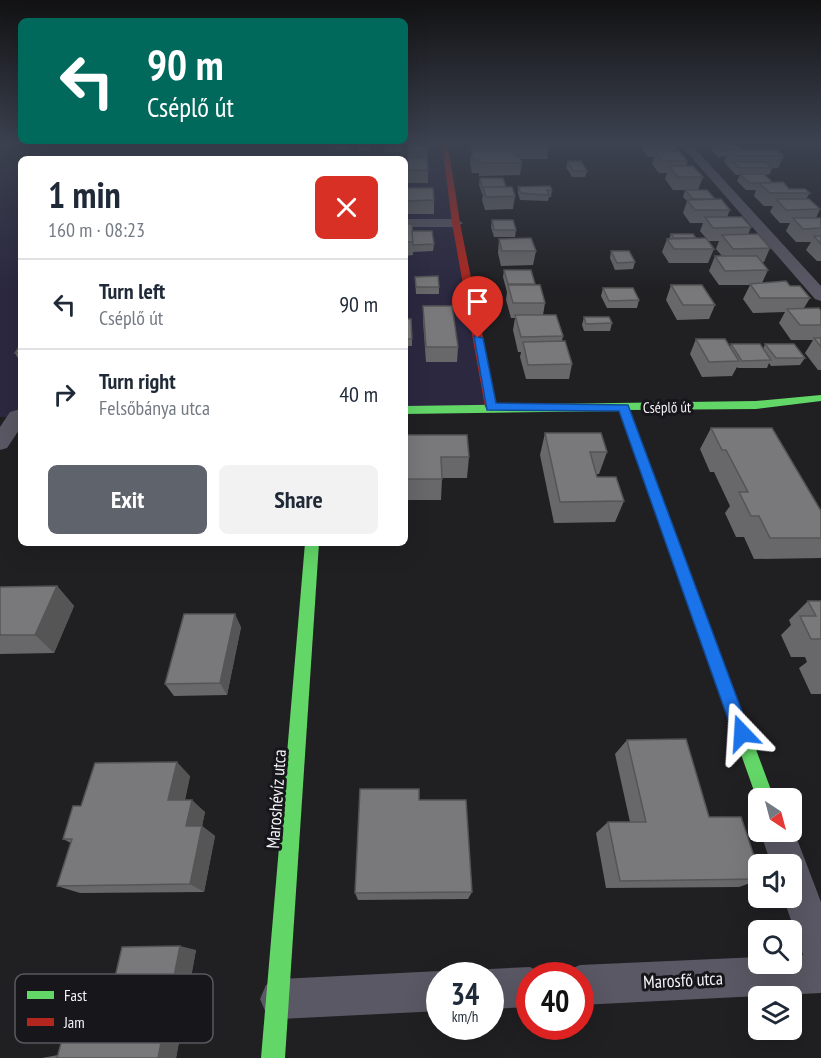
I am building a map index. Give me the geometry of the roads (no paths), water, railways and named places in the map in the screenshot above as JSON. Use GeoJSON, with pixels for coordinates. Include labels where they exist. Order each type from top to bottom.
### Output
{"type":"FeatureCollection","features":[{"type":"Feature","properties":{"kind":"street"},"geometry":{"type":"LineString","coordinates":[[452,193],[491,407]]}},
{"type":"Feature","properties":{"kind":"street"},"geometry":{"type":"LineString","coordinates":[[729,193],[821,296]]}},
{"type":"Feature","properties":{"kind":"street"},"geometry":{"type":"LineString","coordinates":[[408,223],[456,223]]}},
{"type":"Feature","properties":{"kind":"street","name":"Cséplő út"},"geometry":{"type":"LineString","coordinates":[[408,410],[756,405],[821,398]]}},
{"type":"Feature","properties":{"kind":"street"},"geometry":{"type":"LineString","coordinates":[[624,408],[761,788]]}},
{"type":"Feature","properties":{"kind":"street"},"geometry":{"type":"LineString","coordinates":[[0,443],[13,417]]}},
{"type":"Feature","properties":{"kind":"street","name":"Maroshévíz utca"},"geometry":{"type":"LineString","coordinates":[[273,1058],[280,999],[312,546]]}},
{"type":"Feature","properties":{"kind":"street"},"geometry":{"type":"LineString","coordinates":[[802,900],[821,952]]}},
{"type":"Feature","properties":{"kind":"street","name":"Marosfő utca"},"geometry":{"type":"LineString","coordinates":[[594,984],[821,974]]}},
{"type":"Feature","properties":{"kind":"street"},"geometry":{"type":"LineString","coordinates":[[280,999],[426,992]]}}]}
